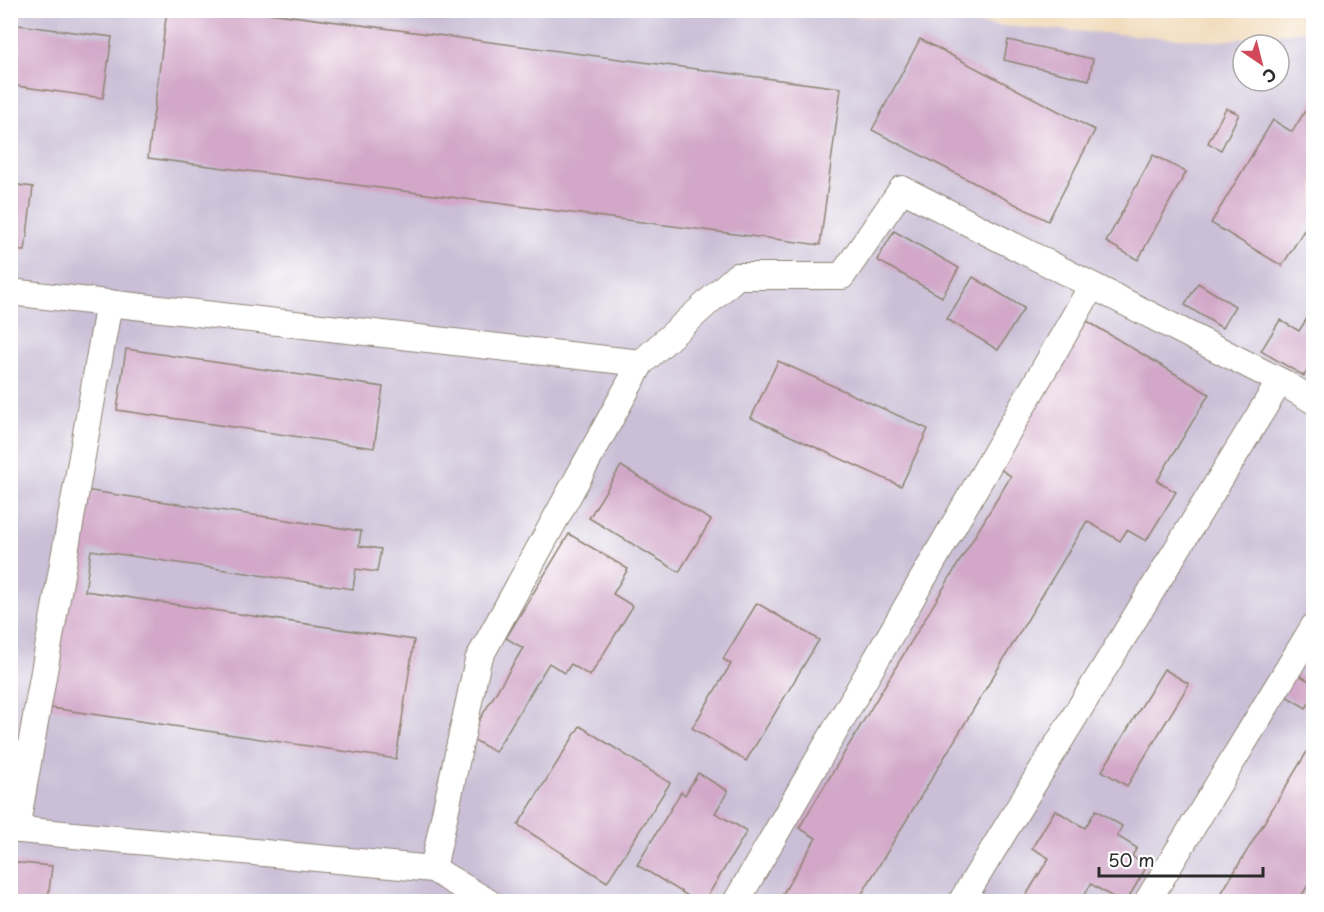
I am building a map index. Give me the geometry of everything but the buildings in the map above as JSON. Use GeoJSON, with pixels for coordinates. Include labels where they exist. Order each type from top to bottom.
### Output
{"type":"FeatureCollection","features":[{"type":"Feature","properties":{"kind":"lane"},"geometry":{"type":"LineString","coordinates":[[433,869],[478,660],[641,363],[737,276],[842,276],[902,189],[1280,381],[1314,401]]}},
{"type":"Feature","properties":{"kind":"lane"},"geometry":{"type":"LineString","coordinates":[[736,902],[1092,286]]}},
{"type":"Feature","properties":{"kind":"lane"},"geometry":{"type":"LineString","coordinates":[[10,292],[641,363]]}},
{"type":"Feature","properties":{"kind":"lane"},"geometry":{"type":"LineString","coordinates":[[110,303],[14,830],[433,869],[488,902]]}},
{"type":"Feature","properties":{"kind":"lane"},"geometry":{"type":"LineString","coordinates":[[961,902],[1280,381]]}},
{"type":"Feature","properties":{"kind":"lane"},"geometry":{"type":"LineString","coordinates":[[1147,902],[1314,626]]}},
{"type":"Feature","properties":{"kind":"shaded area"},"geometry":{"type":"Polygon","coordinates":[[[771,10],[1219,41],[1231,40],[1231,93],[1291,93],[1291,33],[1287,33],[1313,30],[1313,901],[11,901],[10,11],[771,10]]]}}]}
